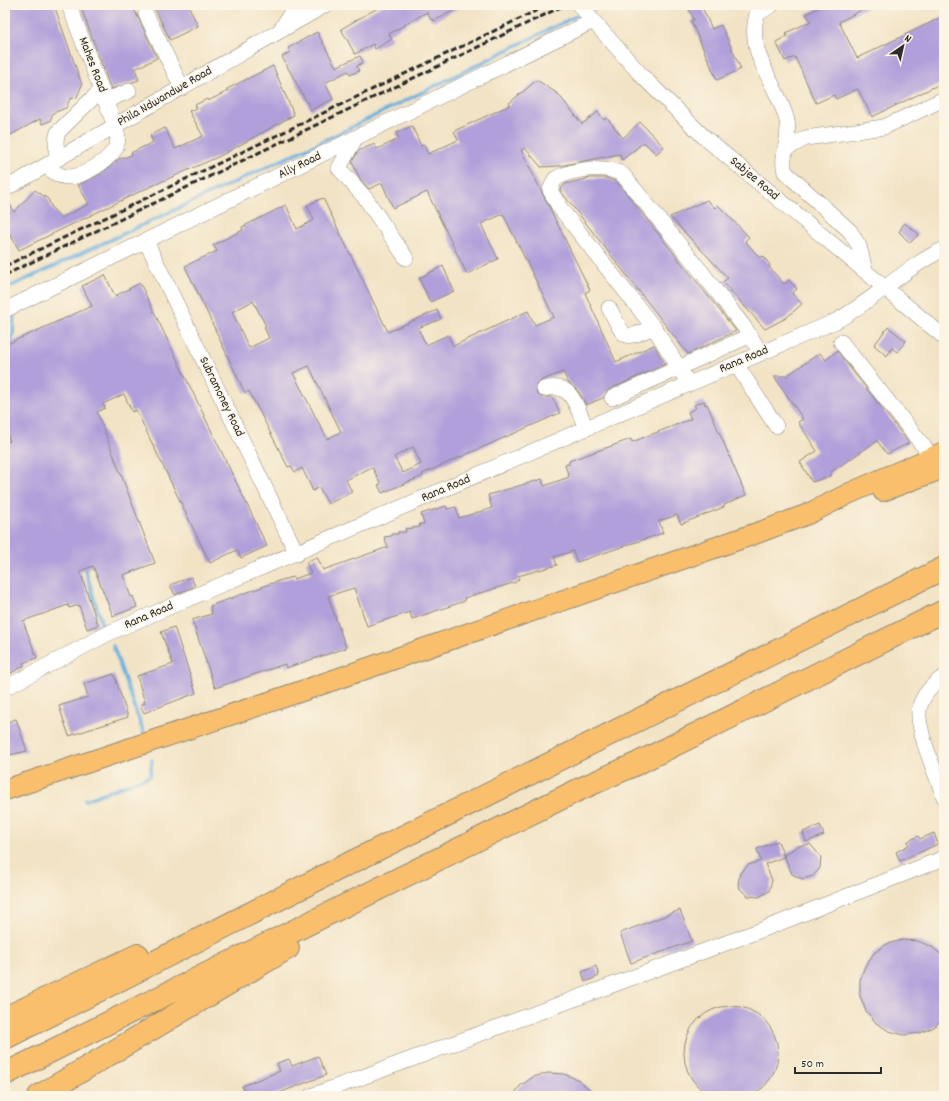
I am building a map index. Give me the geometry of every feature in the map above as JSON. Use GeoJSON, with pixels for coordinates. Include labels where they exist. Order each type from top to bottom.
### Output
{"type":"FeatureCollection","features":[{"type":"Feature","properties":{"kind":"highway"},"geometry":{"type":"LineString","coordinates":[[5,1038],[338,869],[944,568]]}},
{"type":"Feature","properties":{"kind":"highway"},"geometry":{"type":"LineString","coordinates":[[5,1074],[370,892],[578,790],[636,764],[944,611]]}},
{"type":"Feature","properties":{"kind":"highway"},"geometry":{"type":"LineString","coordinates":[[5,1018],[143,953],[338,869]]}},
{"type":"Feature","properties":{"kind":"highway"},"geometry":{"type":"LineString","coordinates":[[39,1096],[301,940],[370,892]]}},
{"type":"Feature","properties":{"kind":"main road"},"geometry":{"type":"LineString","coordinates":[[5,790],[292,695],[808,514],[848,504],[940,459]]}},
{"type":"Feature","properties":{"kind":"street","name":"Mahes Road"},"geometry":{"type":"LineString","coordinates":[[69,5],[103,96],[116,126]]}},
{"type":"Feature","properties":{"kind":"street"},"geometry":{"type":"LineString","coordinates":[[279,32],[292,11],[301,5]]}},
{"type":"Feature","properties":{"kind":"street","name":"Phila Ndwandwe Road"},"geometry":{"type":"LineString","coordinates":[[5,189],[325,5]]}},
{"type":"Feature","properties":{"kind":"street","name":"Sabjee Road"},"geometry":{"type":"LineString","coordinates":[[579,5],[642,76],[704,137],[759,184],[885,286],[944,337]]}},
{"type":"Feature","properties":{"kind":"street"},"geometry":{"type":"LineString","coordinates":[[772,5],[757,14],[754,35],[761,62],[778,95],[785,113],[788,130],[787,148],[783,164],[787,174],[850,232],[859,246],[865,270]]}},
{"type":"Feature","properties":{"kind":"street"},"geometry":{"type":"LineString","coordinates":[[146,14],[182,88]]}},
{"type":"Feature","properties":{"kind":"street","name":"Ally Road"},"geometry":{"type":"LineString","coordinates":[[5,310],[355,140],[593,21]]}},
{"type":"Feature","properties":{"kind":"street"},"geometry":{"type":"LineString","coordinates":[[116,126],[118,137],[115,150],[110,156],[80,174],[67,177],[56,174],[51,163],[58,132],[103,96],[129,91]]}},
{"type":"Feature","properties":{"kind":"street"},"geometry":{"type":"LineString","coordinates":[[787,148],[806,138],[884,127],[944,99]]}},
{"type":"Feature","properties":{"kind":"street"},"geometry":{"type":"LineString","coordinates":[[355,140],[339,168],[366,199],[406,258]]}},
{"type":"Feature","properties":{"kind":"street"},"geometry":{"type":"LineString","coordinates":[[689,384],[654,327],[560,208],[550,190],[555,179],[598,168],[611,170],[623,175],[700,270],[761,353]]}},
{"type":"Feature","properties":{"kind":"street","name":"Subramoney Road"},"geometry":{"type":"LineString","coordinates":[[146,241],[297,554]]}},
{"type":"Feature","properties":{"kind":"street","name":"Rana Road"},"geometry":{"type":"LineString","coordinates":[[5,688],[111,632],[297,554],[848,314],[930,255],[944,249]]}},
{"type":"Feature","properties":{"kind":"street"},"geometry":{"type":"LineString","coordinates":[[610,308],[626,336],[633,336],[654,327]]}},
{"type":"Feature","properties":{"kind":"street"},"geometry":{"type":"LineString","coordinates":[[612,398],[749,336]]}},
{"type":"Feature","properties":{"kind":"street"},"geometry":{"type":"LineString","coordinates":[[841,342],[940,459]]}},
{"type":"Feature","properties":{"kind":"street"},"geometry":{"type":"LineString","coordinates":[[736,364],[776,426]]}},
{"type":"Feature","properties":{"kind":"street"},"geometry":{"type":"LineString","coordinates":[[544,389],[556,386],[566,390],[571,396],[586,428]]}},
{"type":"Feature","properties":{"kind":"street"},"geometry":{"type":"LineString","coordinates":[[944,677],[934,683],[918,711],[921,730],[944,797]]}},
{"type":"Feature","properties":{"kind":"street"},"geometry":{"type":"LineString","coordinates":[[311,1096],[764,929],[944,858]]}},
{"type":"Feature","properties":{"kind":"building"},"geometry":{"type":"Polygon","coordinates":[[[5,5],[54,5],[82,85],[77,97],[70,99],[66,108],[53,113],[50,121],[42,124],[40,119],[5,138],[5,5]]]}},
{"type":"Feature","properties":{"kind":"building"},"geometry":{"type":"Polygon","coordinates":[[[80,5],[125,5],[127,9],[133,7],[157,58],[135,69],[139,80],[111,89],[80,5]]]}},
{"type":"Feature","properties":{"kind":"building"},"geometry":{"type":"Polygon","coordinates":[[[153,5],[188,5],[198,26],[170,40],[153,5]]]}},
{"type":"Feature","properties":{"kind":"building"},"geometry":{"type":"Polygon","coordinates":[[[383,5],[464,5],[434,21],[433,19],[431,20],[427,12],[389,34],[392,39],[375,49],[373,44],[355,54],[341,29],[383,5]]]}},
{"type":"Feature","properties":{"kind":"building"},"geometry":{"type":"Polygon","coordinates":[[[701,5],[712,29],[721,25],[741,69],[717,80],[691,21],[694,20],[689,10],[701,5]]]}},
{"type":"Feature","properties":{"kind":"building"},"geometry":{"type":"Polygon","coordinates":[[[824,5],[871,5],[839,22],[857,58],[944,16],[944,82],[872,117],[858,89],[836,99],[834,95],[816,103],[795,57],[785,61],[776,42],[787,36],[786,33],[811,21],[806,14],[824,5]]]}},
{"type":"Feature","properties":{"kind":"building"},"geometry":{"type":"Polygon","coordinates":[[[317,32],[336,67],[360,56],[363,62],[357,66],[359,71],[350,75],[348,71],[325,83],[333,99],[311,110],[282,57],[290,52],[288,48],[317,32]]]}},
{"type":"Feature","properties":{"kind":"building"},"geometry":{"type":"Polygon","coordinates":[[[273,66],[294,115],[220,156],[143,190],[19,250],[10,234],[5,236],[5,198],[7,198],[14,212],[35,190],[48,199],[52,208],[61,218],[89,204],[78,185],[101,174],[119,159],[132,155],[131,153],[153,142],[150,135],[165,128],[175,149],[203,136],[189,111],[197,108],[195,105],[207,99],[208,101],[228,91],[227,89],[273,66]]]}},
{"type":"Feature","properties":{"kind":"building"},"geometry":{"type":"Polygon","coordinates":[[[537,80],[558,94],[582,124],[598,112],[604,120],[607,118],[623,138],[640,122],[664,147],[656,154],[644,142],[622,160],[620,154],[559,166],[541,167],[525,148],[521,150],[590,290],[585,293],[616,362],[654,345],[665,364],[608,390],[603,398],[586,405],[579,392],[568,382],[563,372],[542,380],[536,386],[537,394],[541,397],[552,397],[560,413],[422,474],[423,476],[382,493],[378,485],[381,484],[372,467],[346,480],[352,492],[328,504],[319,487],[313,491],[302,468],[295,472],[291,466],[288,467],[249,391],[245,393],[185,266],[217,251],[213,245],[243,230],[242,227],[286,205],[297,229],[314,220],[307,205],[323,198],[388,332],[437,310],[441,319],[418,328],[426,345],[448,335],[453,346],[528,311],[535,325],[554,317],[503,214],[481,224],[498,259],[467,274],[427,192],[393,208],[382,183],[369,189],[360,179],[352,162],[358,151],[374,144],[377,149],[399,139],[396,133],[412,126],[421,146],[424,145],[428,154],[458,140],[454,131],[510,105],[509,103],[537,80]],[[253,301],[232,312],[249,348],[269,338],[264,327],[266,326],[253,301]],[[309,366],[293,373],[327,439],[341,432],[309,366]],[[413,447],[394,457],[403,473],[421,464],[413,447]]]}},
{"type":"Feature","properties":{"kind":"building"},"geometry":{"type":"Polygon","coordinates":[[[590,178],[606,178],[617,182],[736,331],[688,354],[560,190],[565,184],[590,178]]]}},
{"type":"Feature","properties":{"kind":"building"},"geometry":{"type":"Polygon","coordinates":[[[707,200],[715,208],[718,205],[749,237],[745,241],[760,258],[763,256],[770,265],[769,267],[784,284],[789,280],[797,289],[792,293],[802,304],[786,318],[765,329],[723,282],[728,278],[670,217],[707,200]]]}},
{"type":"Feature","properties":{"kind":"building"},"geometry":{"type":"Polygon","coordinates":[[[904,223],[919,234],[910,243],[899,232],[904,223]]]}},
{"type":"Feature","properties":{"kind":"building"},"geometry":{"type":"Polygon","coordinates":[[[443,266],[454,291],[430,302],[419,278],[443,266]]]}},
{"type":"Feature","properties":{"kind":"building"},"geometry":{"type":"Polygon","coordinates":[[[105,275],[115,296],[140,283],[267,546],[241,558],[237,550],[210,563],[136,410],[132,412],[124,394],[103,404],[105,408],[97,412],[155,563],[123,575],[131,597],[133,596],[137,607],[113,616],[93,566],[80,571],[98,625],[87,629],[79,605],[69,608],[68,605],[23,621],[37,658],[23,663],[24,666],[5,676],[5,443],[10,441],[5,428],[5,345],[92,306],[82,286],[105,275]]]}},
{"type":"Feature","properties":{"kind":"building"},"geometry":{"type":"Polygon","coordinates":[[[888,327],[906,341],[897,352],[892,348],[887,356],[874,345],[888,327]]]}},
{"type":"Feature","properties":{"kind":"building"},"geometry":{"type":"Polygon","coordinates":[[[837,351],[909,443],[887,454],[877,441],[831,472],[830,476],[812,482],[800,462],[817,451],[798,422],[803,419],[774,376],[786,376],[820,353],[826,360],[837,351]]]}},
{"type":"Feature","properties":{"kind":"building"},"geometry":{"type":"Polygon","coordinates":[[[704,401],[705,405],[707,404],[746,495],[724,505],[724,507],[681,524],[677,515],[659,521],[663,533],[577,562],[573,551],[554,557],[557,565],[518,576],[519,579],[516,582],[464,598],[465,601],[412,619],[410,612],[367,626],[354,588],[328,596],[346,648],[286,668],[285,664],[215,688],[192,620],[212,614],[210,606],[278,581],[293,577],[294,579],[311,573],[306,562],[317,557],[323,570],[388,547],[384,537],[392,536],[392,534],[398,534],[398,532],[406,532],[405,529],[420,527],[419,524],[424,524],[421,514],[446,506],[447,509],[456,507],[459,518],[492,508],[488,495],[542,479],[544,486],[569,477],[565,465],[569,464],[569,461],[631,439],[632,442],[691,419],[688,412],[696,408],[694,405],[704,401]]]}},
{"type":"Feature","properties":{"kind":"building"},"geometry":{"type":"Polygon","coordinates":[[[191,577],[195,586],[175,595],[170,585],[191,577]]]}},
{"type":"Feature","properties":{"kind":"building"},"geometry":{"type":"Polygon","coordinates":[[[174,627],[196,693],[144,713],[140,705],[145,703],[137,676],[173,664],[161,632],[174,627]]]}},
{"type":"Feature","properties":{"kind":"building"},"geometry":{"type":"Polygon","coordinates":[[[114,674],[128,717],[69,736],[59,706],[88,697],[84,684],[114,674]]]}},
{"type":"Feature","properties":{"kind":"building"},"geometry":{"type":"Polygon","coordinates":[[[16,719],[27,751],[5,756],[5,723],[16,719]]]}},
{"type":"Feature","properties":{"kind":"building"},"geometry":{"type":"Polygon","coordinates":[[[820,825],[824,835],[806,842],[803,832],[820,825]]]}},
{"type":"Feature","properties":{"kind":"building"},"geometry":{"type":"Polygon","coordinates":[[[934,833],[938,844],[900,861],[896,852],[909,845],[907,842],[918,836],[920,839],[934,833]]]}},
{"type":"Feature","properties":{"kind":"building"},"geometry":{"type":"Polygon","coordinates":[[[778,841],[784,857],[765,864],[772,880],[769,891],[759,897],[748,896],[740,889],[738,884],[740,873],[748,865],[761,861],[757,849],[778,841]]]}},
{"type":"Feature","properties":{"kind":"building"},"geometry":{"type":"Polygon","coordinates":[[[810,844],[821,857],[820,868],[813,876],[802,879],[792,874],[784,855],[798,846],[810,844]]]}},
{"type":"Feature","properties":{"kind":"building"},"geometry":{"type":"Polygon","coordinates":[[[680,910],[692,941],[631,963],[620,933],[680,910]]]}},
{"type":"Feature","properties":{"kind":"building"},"geometry":{"type":"Polygon","coordinates":[[[902,940],[918,941],[932,947],[944,957],[944,1017],[934,1027],[920,1033],[904,1035],[889,1031],[876,1023],[866,1011],[860,996],[860,980],[865,966],[874,953],[887,944],[902,940]]]}},
{"type":"Feature","properties":{"kind":"building"},"geometry":{"type":"Polygon","coordinates":[[[596,966],[599,976],[585,982],[582,972],[596,966]]]}},
{"type":"Feature","properties":{"kind":"building"},"geometry":{"type":"Polygon","coordinates":[[[731,1006],[749,1010],[764,1020],[774,1035],[778,1053],[774,1071],[764,1086],[749,1096],[731,1100],[713,1096],[698,1086],[688,1071],[684,1053],[688,1035],[698,1020],[713,1010],[731,1006]]]}},
{"type":"Feature","properties":{"kind":"building"},"geometry":{"type":"Polygon","coordinates":[[[318,1056],[326,1075],[271,1096],[246,1096],[242,1086],[280,1071],[277,1063],[289,1059],[292,1066],[318,1056]]]}},
{"type":"Feature","properties":{"kind":"building"},"geometry":{"type":"Polygon","coordinates":[[[548,1073],[564,1074],[579,1080],[597,1096],[513,1096],[520,1086],[533,1077],[548,1073]]]}},
{"type":"Feature","properties":{"kind":"waterway"},"geometry":{"type":"LineString","coordinates":[[588,11],[602,5]]}},
{"type":"Feature","properties":{"kind":"waterway"},"geometry":{"type":"LineString","coordinates":[[5,289],[344,131],[580,14]]}},
{"type":"Feature","properties":{"kind":"waterway"},"geometry":{"type":"LineString","coordinates":[[5,289],[7,296]]}},
{"type":"Feature","properties":{"kind":"waterway"},"geometry":{"type":"LineString","coordinates":[[9,347],[8,344],[13,336],[14,315]]}},
{"type":"Feature","properties":{"kind":"waterway"},"geometry":{"type":"LineString","coordinates":[[84,565],[103,628]]}},
{"type":"Feature","properties":{"kind":"waterway"},"geometry":{"type":"LineString","coordinates":[[113,646],[144,734]]}},
{"type":"Feature","properties":{"kind":"waterway"},"geometry":{"type":"LineString","coordinates":[[85,800],[150,776],[152,760]]}},
{"type":"Feature","properties":{"kind":"railway"},"geometry":{"type":"LineString","coordinates":[[5,266],[548,5]]}},
{"type":"Feature","properties":{"kind":"railway"},"geometry":{"type":"LineString","coordinates":[[5,275],[565,5]]}}]}
